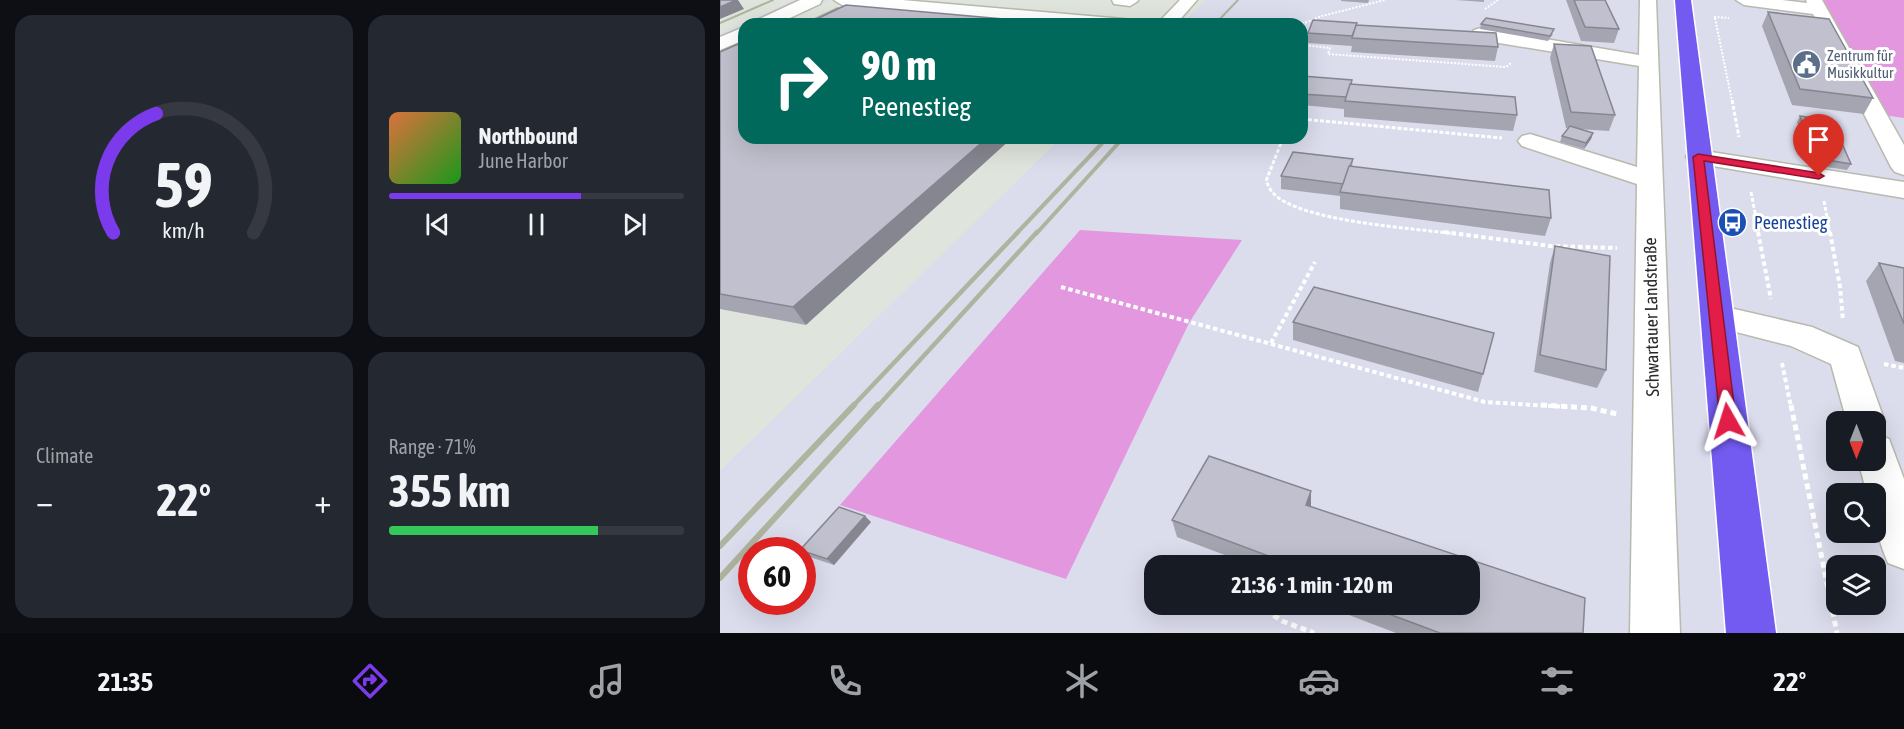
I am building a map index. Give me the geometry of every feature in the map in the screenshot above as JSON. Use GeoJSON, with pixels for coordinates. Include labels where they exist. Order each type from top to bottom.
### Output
{"type":"FeatureCollection","features":[{"type":"Feature","properties":{"kind":"main road"},"geometry":{"type":"LineString","coordinates":[[1683,0],[1698,157],[1751,633]]}},
{"type":"Feature","properties":{"kind":"street"},"geometry":{"type":"LineString","coordinates":[[776,18],[814,0]]}},
{"type":"Feature","properties":{"kind":"street"},"geometry":{"type":"LineString","coordinates":[[842,0],[1058,18]]}},
{"type":"Feature","properties":{"kind":"street"},"geometry":{"type":"LineString","coordinates":[[1120,0],[1130,1]]}},
{"type":"Feature","properties":{"kind":"street"},"geometry":{"type":"LineString","coordinates":[[1172,18],[1189,0]]}},
{"type":"Feature","properties":{"kind":"street","name":"Schwartauer Landstraße"},"geometry":{"type":"LineString","coordinates":[[1648,0],[1655,633]]}},
{"type":"Feature","properties":{"kind":"street"},"geometry":{"type":"LineString","coordinates":[[1744,0],[1817,5],[1904,167]]}},
{"type":"Feature","properties":{"kind":"street"},"geometry":{"type":"LineString","coordinates":[[1481,34],[1648,62]]}},
{"type":"Feature","properties":{"kind":"street"},"geometry":{"type":"LineString","coordinates":[[720,44],[738,36]]}},
{"type":"Feature","properties":{"kind":"street"},"geometry":{"type":"LineString","coordinates":[[1530,141],[1650,180]]}},
{"type":"Feature","properties":{"kind":"street"},"geometry":{"type":"LineString","coordinates":[[1698,157],[1904,190]]}},
{"type":"Feature","properties":{"kind":"street"},"geometry":{"type":"LineString","coordinates":[[1717,316],[1800,336],[1846,356],[1863,411]]}},
{"type":"Feature","properties":{"kind":"street"},"geometry":{"type":"LineString","coordinates":[[1881,471],[1904,548]]}},
{"type":"Feature","properties":{"kind":"path"},"geometry":{"type":"LineString","coordinates":[[1308,20],[1370,6],[1385,0]]}},
{"type":"Feature","properties":{"kind":"path"},"geometry":{"type":"LineString","coordinates":[[1308,46],[1330,48],[1328,54],[1506,67],[1542,45]]}},
{"type":"Feature","properties":{"kind":"path"},"geometry":{"type":"LineString","coordinates":[[1308,120],[1530,141]]}},
{"type":"Feature","properties":{"kind":"path"},"geometry":{"type":"LineString","coordinates":[[1281,144],[1266,181],[1272,193],[1291,205],[1331,217],[1550,246],[1625,249],[1650,253]]}},
{"type":"Feature","properties":{"kind":"path"},"geometry":{"type":"LineString","coordinates":[[1819,176],[1840,287],[1846,356],[1904,368]]}},
{"type":"Feature","properties":{"kind":"path"},"geometry":{"type":"LineString","coordinates":[[1271,343],[1316,262]]}},
{"type":"Feature","properties":{"kind":"path"},"geometry":{"type":"LineString","coordinates":[[1061,287],[1485,402],[1591,408],[1653,422]]}},
{"type":"Feature","properties":{"kind":"path"},"geometry":{"type":"LineString","coordinates":[[1775,330],[1837,633]]}},
{"type":"Feature","properties":{"kind":"path"},"geometry":{"type":"LineString","coordinates":[[1273,615],[1281,621],[1314,633]]}},
{"type":"Feature","properties":{"kind":"shaded area"},"geometry":{"type":"Polygon","coordinates":[[[720,0],[795,0],[755,18],[738,18],[738,26],[720,34],[720,0]]]}},
{"type":"Feature","properties":{"kind":"shaded area"},"geometry":{"type":"Polygon","coordinates":[[[831,0],[1206,0],[1187,18],[786,18],[811,6],[831,0]]]}},
{"type":"Feature","properties":{"kind":"shaded area"},"geometry":{"type":"Polygon","coordinates":[[[1814,0],[1904,0],[1904,118],[1877,114],[1814,0]]]}},
{"type":"Feature","properties":{"kind":"shaded area"},"geometry":{"type":"Polygon","coordinates":[[[738,41],[738,144],[1055,144],[720,471],[720,50],[738,41]]]}},
{"type":"Feature","properties":{"kind":"shaded area"},"geometry":{"type":"Polygon","coordinates":[[[1080,230],[1242,240],[1189,323],[1066,579],[840,505],[1080,230]]]}},
{"type":"Feature","properties":{"kind":"building"},"geometry":{"type":"Polygon","coordinates":[[[720,0],[736,0],[720,7],[720,0]]]}},
{"type":"Feature","properties":{"kind":"building"},"geometry":{"type":"Polygon","coordinates":[[[1574,0],[1605,0],[1619,29],[1585,27],[1574,0]]]}},
{"type":"Feature","properties":{"kind":"building"},"geometry":{"type":"Polygon","coordinates":[[[846,5],[992,18],[819,18],[846,5]]]}},
{"type":"Feature","properties":{"kind":"building"},"geometry":{"type":"Polygon","coordinates":[[[1768,12],[1829,19],[1873,98],[1800,89],[1768,12]]]}},
{"type":"Feature","properties":{"kind":"building"},"geometry":{"type":"Polygon","coordinates":[[[1486,18],[1554,29],[1550,36],[1481,24],[1486,18]]]}},
{"type":"Feature","properties":{"kind":"building"},"geometry":{"type":"Polygon","coordinates":[[[1313,20],[1357,23],[1352,36],[1308,33],[1313,20]]]}},
{"type":"Feature","properties":{"kind":"building"},"geometry":{"type":"Polygon","coordinates":[[[1356,25],[1496,33],[1498,47],[1352,38],[1356,25]]]}},
{"type":"Feature","properties":{"kind":"building"},"geometry":{"type":"Polygon","coordinates":[[[738,44],[738,144],[980,144],[793,307],[720,294],[720,52],[738,44]]]}},
{"type":"Feature","properties":{"kind":"building"},"geometry":{"type":"Polygon","coordinates":[[[1554,44],[1591,46],[1615,115],[1571,112],[1554,44]]]}},
{"type":"Feature","properties":{"kind":"building"},"geometry":{"type":"Polygon","coordinates":[[[1308,76],[1352,80],[1346,97],[1308,94],[1308,76]]]}},
{"type":"Feature","properties":{"kind":"building"},"geometry":{"type":"Polygon","coordinates":[[[1350,84],[1515,97],[1517,115],[1345,101],[1350,84]]]}},
{"type":"Feature","properties":{"kind":"building"},"geometry":{"type":"Polygon","coordinates":[[[1800,116],[1832,121],[1851,164],[1816,158],[1800,116]]]}},
{"type":"Feature","properties":{"kind":"building"},"geometry":{"type":"Polygon","coordinates":[[[1570,126],[1593,133],[1586,143],[1562,136],[1570,126]]]}},
{"type":"Feature","properties":{"kind":"building"},"geometry":{"type":"Polygon","coordinates":[[[1293,152],[1353,159],[1343,184],[1281,176],[1293,152]]]}},
{"type":"Feature","properties":{"kind":"building"},"geometry":{"type":"Polygon","coordinates":[[[1349,166],[1549,190],[1551,218],[1340,192],[1349,166]]]}},
{"type":"Feature","properties":{"kind":"building"},"geometry":{"type":"Polygon","coordinates":[[[1555,246],[1610,256],[1606,370],[1540,355],[1555,246]]]}},
{"type":"Feature","properties":{"kind":"building"},"geometry":{"type":"Polygon","coordinates":[[[1879,263],[1904,268],[1904,324],[1879,263]]]}},
{"type":"Feature","properties":{"kind":"building"},"geometry":{"type":"Polygon","coordinates":[[[1314,287],[1494,333],[1483,374],[1293,322],[1314,287]]]}},
{"type":"Feature","properties":{"kind":"building"},"geometry":{"type":"Polygon","coordinates":[[[1209,456],[1311,491],[1306,505],[1456,555],[1266,555],[1172,520],[1209,456]]]}},
{"type":"Feature","properties":{"kind":"building"},"geometry":{"type":"Polygon","coordinates":[[[839,507],[865,516],[827,559],[816,555],[816,537],[812,537],[839,507]]]}},
{"type":"Feature","properties":{"kind":"building"},"geometry":{"type":"Polygon","coordinates":[[[1480,563],[1585,598],[1583,633],[1440,633],[1392,615],[1480,615],[1480,563]]]}},
{"type":"Feature","properties":{"kind":"railway"},"geometry":{"type":"LineString","coordinates":[[720,23],[773,0]]}},
{"type":"Feature","properties":{"kind":"railway"},"geometry":{"type":"LineString","coordinates":[[1221,18],[1238,0]]}},
{"type":"Feature","properties":{"kind":"railway"},"geometry":{"type":"LineString","coordinates":[[817,18],[838,8]]}},
{"type":"Feature","properties":{"kind":"railway"},"geometry":{"type":"LineString","coordinates":[[1016,234],[1101,144]]}},
{"type":"Feature","properties":{"kind":"railway"},"geometry":{"type":"LineString","coordinates":[[1036,234],[1118,144]]}},
{"type":"Feature","properties":{"kind":"railway"},"geometry":{"type":"LineString","coordinates":[[852,407],[1018,232]]}},
{"type":"Feature","properties":{"kind":"railway"},"geometry":{"type":"LineString","coordinates":[[877,407],[1037,232]]}},
{"type":"Feature","properties":{"kind":"railway"},"geometry":{"type":"LineString","coordinates":[[720,546],[854,405]]}},
{"type":"Feature","properties":{"kind":"railway"},"geometry":{"type":"LineString","coordinates":[[720,578],[878,405]]}},
{"type":"Feature","properties":{"kind":"place","name":"Zentrum für Musikkultur"},"geometry":{"type":"Point","coordinates":[1806,64]}},
{"type":"Feature","properties":{"kind":"place","name":"Peenestieg"},"geometry":{"type":"Point","coordinates":[1733,222]}},
{"type":"Feature","properties":{"kind":"route"},"geometry":{"type":"LineString","coordinates":[[1728,421],[1698,157],[1819,176]]}}]}
